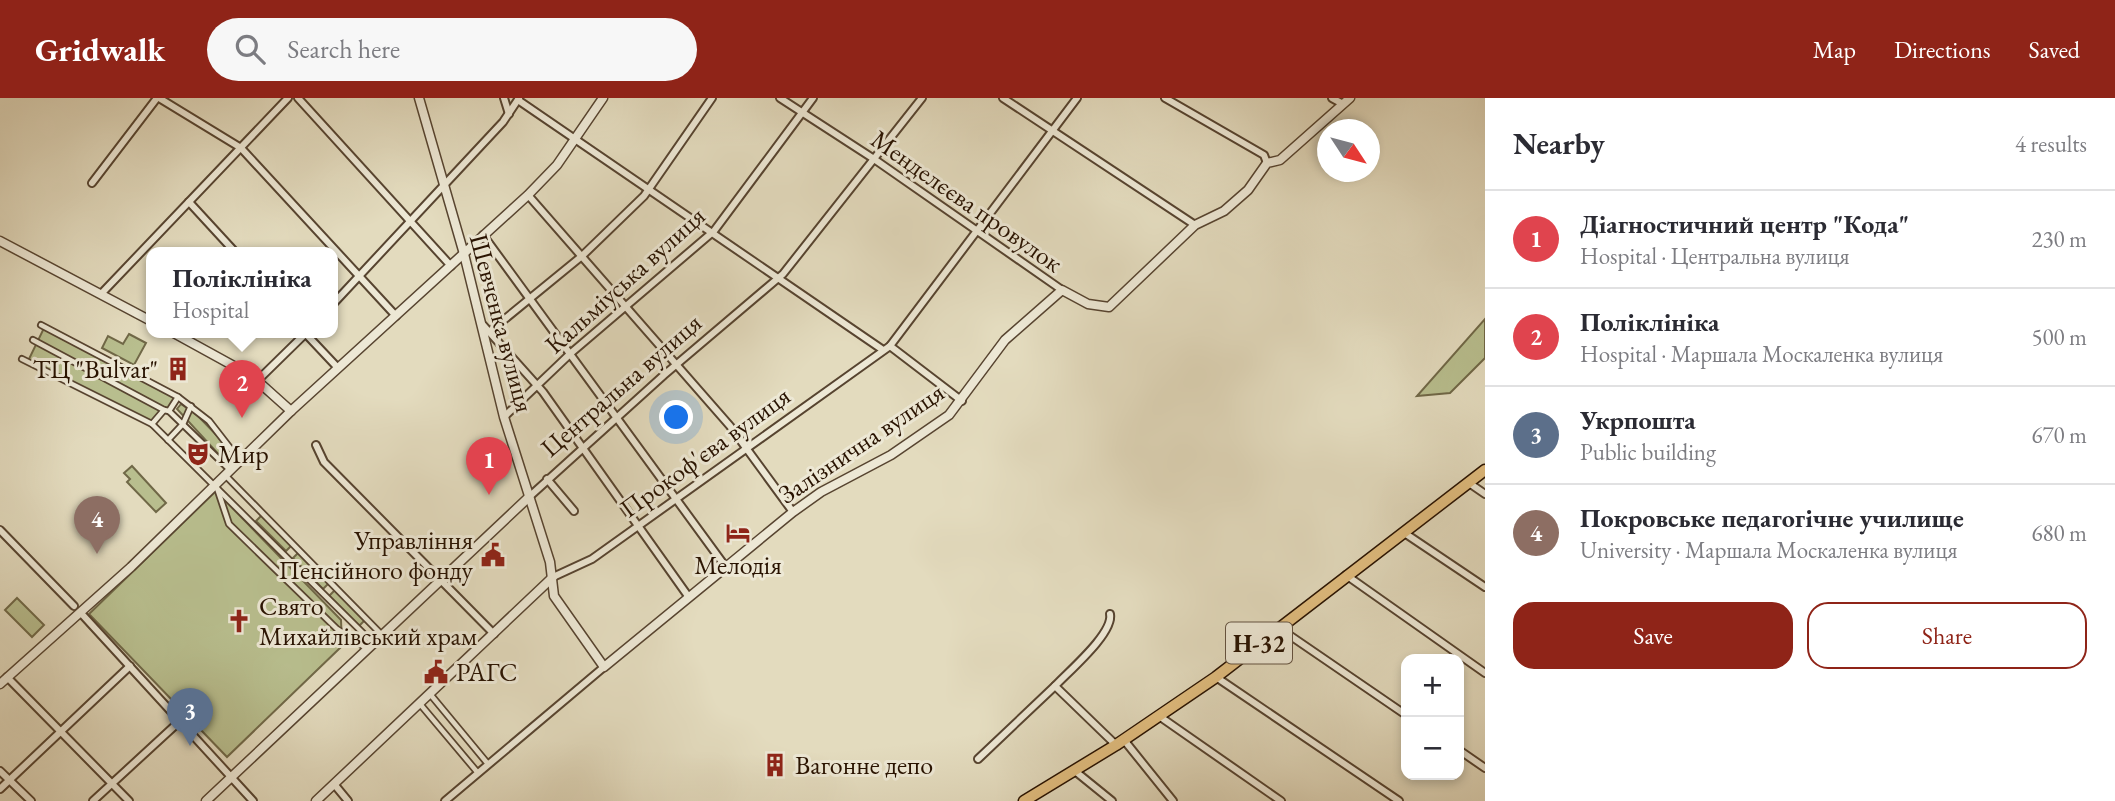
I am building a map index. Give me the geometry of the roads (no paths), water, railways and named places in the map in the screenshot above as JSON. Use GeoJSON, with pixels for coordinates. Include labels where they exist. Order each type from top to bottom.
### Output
{"type":"FeatureCollection","features":[{"type":"Feature","properties":{"kind":"main road","name":"Н-32"},"geometry":{"type":"LineString","coordinates":[[1024,801],[1120,743],[1216,677],[1485,470]]}},
{"type":"Feature","properties":{"kind":"street"},"geometry":{"type":"LineString","coordinates":[[92,183],[158,98],[241,148],[332,247]]}},
{"type":"Feature","properties":{"kind":"street"},"geometry":{"type":"LineString","coordinates":[[102,293],[288,98]]}},
{"type":"Feature","properties":{"kind":"street"},"geometry":{"type":"LineString","coordinates":[[298,98],[451,266]]}},
{"type":"Feature","properties":{"kind":"street","name":"Шевченка вулиця"},"geometry":{"type":"LineString","coordinates":[[419,98],[464,254],[504,417],[553,577],[558,603],[604,667]]}},
{"type":"Feature","properties":{"kind":"street"},"geometry":{"type":"LineString","coordinates":[[504,98],[509,114]]}},
{"type":"Feature","properties":{"kind":"street"},"geometry":{"type":"LineString","coordinates":[[0,684],[77,609],[131,568],[291,411],[528,195],[577,139],[603,98]]}},
{"type":"Feature","properties":{"kind":"street"},"geometry":{"type":"LineString","coordinates":[[489,332],[582,256],[651,189],[712,98]]}},
{"type":"Feature","properties":{"kind":"street","name":"Менделєєва провулок"},"geometry":{"type":"LineString","coordinates":[[780,98],[874,159],[1062,290]]}},
{"type":"Feature","properties":{"kind":"street","name":"Кальміуська вулиця"},"geometry":{"type":"LineString","coordinates":[[504,417],[571,353],[713,232],[813,98]]}},
{"type":"Feature","properties":{"kind":"street","name":"Центральна вулиця"},"geometry":{"type":"LineString","coordinates":[[206,801],[583,446],[779,276],[922,98]]}},
{"type":"Feature","properties":{"kind":"street"},"geometry":{"type":"LineString","coordinates":[[1003,98],[1195,225]]}},
{"type":"Feature","properties":{"kind":"street"},"geometry":{"type":"LineString","coordinates":[[1015,106],[1019,98]]}},
{"type":"Feature","properties":{"kind":"street","name":"Прокоф'єва вулиця"},"geometry":{"type":"LineString","coordinates":[[316,801],[553,577],[592,559],[890,346],[978,233],[1077,98]]}},
{"type":"Feature","properties":{"kind":"street"},"geometry":{"type":"LineString","coordinates":[[1165,98],[1264,155],[1266,163]]}},
{"type":"Feature","properties":{"kind":"street"},"geometry":{"type":"LineString","coordinates":[[1332,98],[1346,101]]}},
{"type":"Feature","properties":{"kind":"street"},"geometry":{"type":"LineString","coordinates":[[338,299],[443,187],[509,114],[519,99],[883,350]]}},
{"type":"Feature","properties":{"kind":"street"},"geometry":{"type":"LineString","coordinates":[[1062,290],[1088,304],[1109,307],[1195,225],[1224,211],[1248,190],[1266,163],[1280,160],[1346,101]]}},
{"type":"Feature","properties":{"kind":"street"},"geometry":{"type":"LineString","coordinates":[[528,195],[730,426],[793,512]]}},
{"type":"Feature","properties":{"kind":"street"},"geometry":{"type":"LineString","coordinates":[[189,202],[230,247]]}},
{"type":"Feature","properties":{"kind":"street"},"geometry":{"type":"LineString","coordinates":[[483,235],[544,314],[544,321],[618,415],[725,566]]}},
{"type":"Feature","properties":{"kind":"street"},"geometry":{"type":"LineString","coordinates":[[0,241],[146,318]]}},
{"type":"Feature","properties":{"kind":"street"},"geometry":{"type":"LineString","coordinates":[[338,253],[396,317]]}},
{"type":"Feature","properties":{"kind":"street","name":"Залізнична вулиця"},"geometry":{"type":"LineString","coordinates":[[445,801],[688,596],[793,512],[821,492],[891,455],[949,415],[962,401],[997,350],[1062,290]]}},
{"type":"Feature","properties":{"kind":"street"},"geometry":{"type":"LineString","coordinates":[[479,321],[538,386],[688,596]]}},
{"type":"Feature","properties":{"kind":"street"},"geometry":{"type":"LineString","coordinates":[[41,325],[178,397],[215,427],[240,461]]}},
{"type":"Feature","properties":{"kind":"street"},"geometry":{"type":"LineString","coordinates":[[182,338],[257,381],[291,411]]}},
{"type":"Feature","properties":{"kind":"street"},"geometry":{"type":"LineString","coordinates":[[257,381],[301,338]]}},
{"type":"Feature","properties":{"kind":"street"},"geometry":{"type":"LineString","coordinates":[[311,338],[338,368]]}},
{"type":"Feature","properties":{"kind":"street"},"geometry":{"type":"LineString","coordinates":[[33,340],[167,410],[381,634]]}},
{"type":"Feature","properties":{"kind":"street"},"geometry":{"type":"LineString","coordinates":[[890,346],[962,401]]}},
{"type":"Feature","properties":{"kind":"street"},"geometry":{"type":"LineString","coordinates":[[22,359],[152,424],[215,484],[369,645]]}},
{"type":"Feature","properties":{"kind":"street"},"geometry":{"type":"LineString","coordinates":[[152,424],[178,397]]}},
{"type":"Feature","properties":{"kind":"street"},"geometry":{"type":"LineString","coordinates":[[168,440],[183,424],[191,406]]}},
{"type":"Feature","properties":{"kind":"street"},"geometry":{"type":"LineString","coordinates":[[316,445],[330,468],[442,578],[494,634]]}},
{"type":"Feature","properties":{"kind":"street"},"geometry":{"type":"LineString","coordinates":[[547,479],[574,511]]}},
{"type":"Feature","properties":{"kind":"street"},"geometry":{"type":"LineString","coordinates":[[1469,483],[1485,494]]}},
{"type":"Feature","properties":{"kind":"street"},"geometry":{"type":"LineString","coordinates":[[215,484],[229,524],[337,629],[369,645]]}},
{"type":"Feature","properties":{"kind":"street"},"geometry":{"type":"LineString","coordinates":[[0,530],[181,720],[253,801]]}},
{"type":"Feature","properties":{"kind":"street"},"geometry":{"type":"LineString","coordinates":[[1403,532],[1485,587]]}},
{"type":"Feature","properties":{"kind":"street"},"geometry":{"type":"LineString","coordinates":[[1346,575],[1485,673]]}},
{"type":"Feature","properties":{"kind":"street"},"geometry":{"type":"LineString","coordinates":[[978,759],[1105,634],[1111,622],[1110,614]]}},
{"type":"Feature","properties":{"kind":"street"},"geometry":{"type":"LineString","coordinates":[[1279,628],[1401,712]]}},
{"type":"Feature","properties":{"kind":"street"},"geometry":{"type":"LineString","coordinates":[[0,789],[130,666]]}},
{"type":"Feature","properties":{"kind":"street"},"geometry":{"type":"LineString","coordinates":[[7,677],[129,801]]}},
{"type":"Feature","properties":{"kind":"street"},"geometry":{"type":"LineString","coordinates":[[1216,677],[1399,801]]}},
{"type":"Feature","properties":{"kind":"street"},"geometry":{"type":"LineString","coordinates":[[1055,685],[1120,743],[1174,801]]}},
{"type":"Feature","properties":{"kind":"street"},"geometry":{"type":"LineString","coordinates":[[430,694],[488,764]]}},
{"type":"Feature","properties":{"kind":"street"},"geometry":{"type":"LineString","coordinates":[[420,703],[478,773]]}},
{"type":"Feature","properties":{"kind":"street"},"geometry":{"type":"LineString","coordinates":[[1159,716],[1281,801]]}},
{"type":"Feature","properties":{"kind":"street"},"geometry":{"type":"LineString","coordinates":[[93,801],[181,720]]}},
{"type":"Feature","properties":{"kind":"street"},"geometry":{"type":"LineString","coordinates":[[1464,753],[1485,768]]}},
{"type":"Feature","properties":{"kind":"street"},"geometry":{"type":"LineString","coordinates":[[0,771],[31,801]]}},
{"type":"Feature","properties":{"kind":"street"},"geometry":{"type":"LineString","coordinates":[[1075,771],[1112,801]]}},
{"type":"Feature","properties":{"kind":"street"},"geometry":{"type":"LineString","coordinates":[[334,784],[348,801]]}},
{"type":"Feature","properties":{"kind":"place","name":"ТЦ \"Bulvar\""},"geometry":{"type":"Point","coordinates":[178,369]}},
{"type":"Feature","properties":{"kind":"place","name":"Поліклініка"},"geometry":{"type":"Point","coordinates":[242,418]}},
{"type":"Feature","properties":{"kind":"place","name":"Мир"},"geometry":{"type":"Point","coordinates":[198,454]}},
{"type":"Feature","properties":{"kind":"place","name":"Діагностичний центр \"Кода\""},"geometry":{"type":"Point","coordinates":[489,495]}},
{"type":"Feature","properties":{"kind":"place","name":"Мелодія"},"geometry":{"type":"Point","coordinates":[738,533]}},
{"type":"Feature","properties":{"kind":"place","name":"Покровське педагогічне училище"},"geometry":{"type":"Point","coordinates":[97,554]}},
{"type":"Feature","properties":{"kind":"place","name":"Управління Пенсійного фонду"},"geometry":{"type":"Point","coordinates":[493,555]}},
{"type":"Feature","properties":{"kind":"place","name":"Свято Михайлівський храм"},"geometry":{"type":"Point","coordinates":[239,621]}},
{"type":"Feature","properties":{"kind":"place","name":"РАГС"},"geometry":{"type":"Point","coordinates":[436,672]}},
{"type":"Feature","properties":{"kind":"place","name":"Укрпошта"},"geometry":{"type":"Point","coordinates":[190,746]}},
{"type":"Feature","properties":{"kind":"place","name":"Вагонне депо"},"geometry":{"type":"Point","coordinates":[775,765]}}]}
